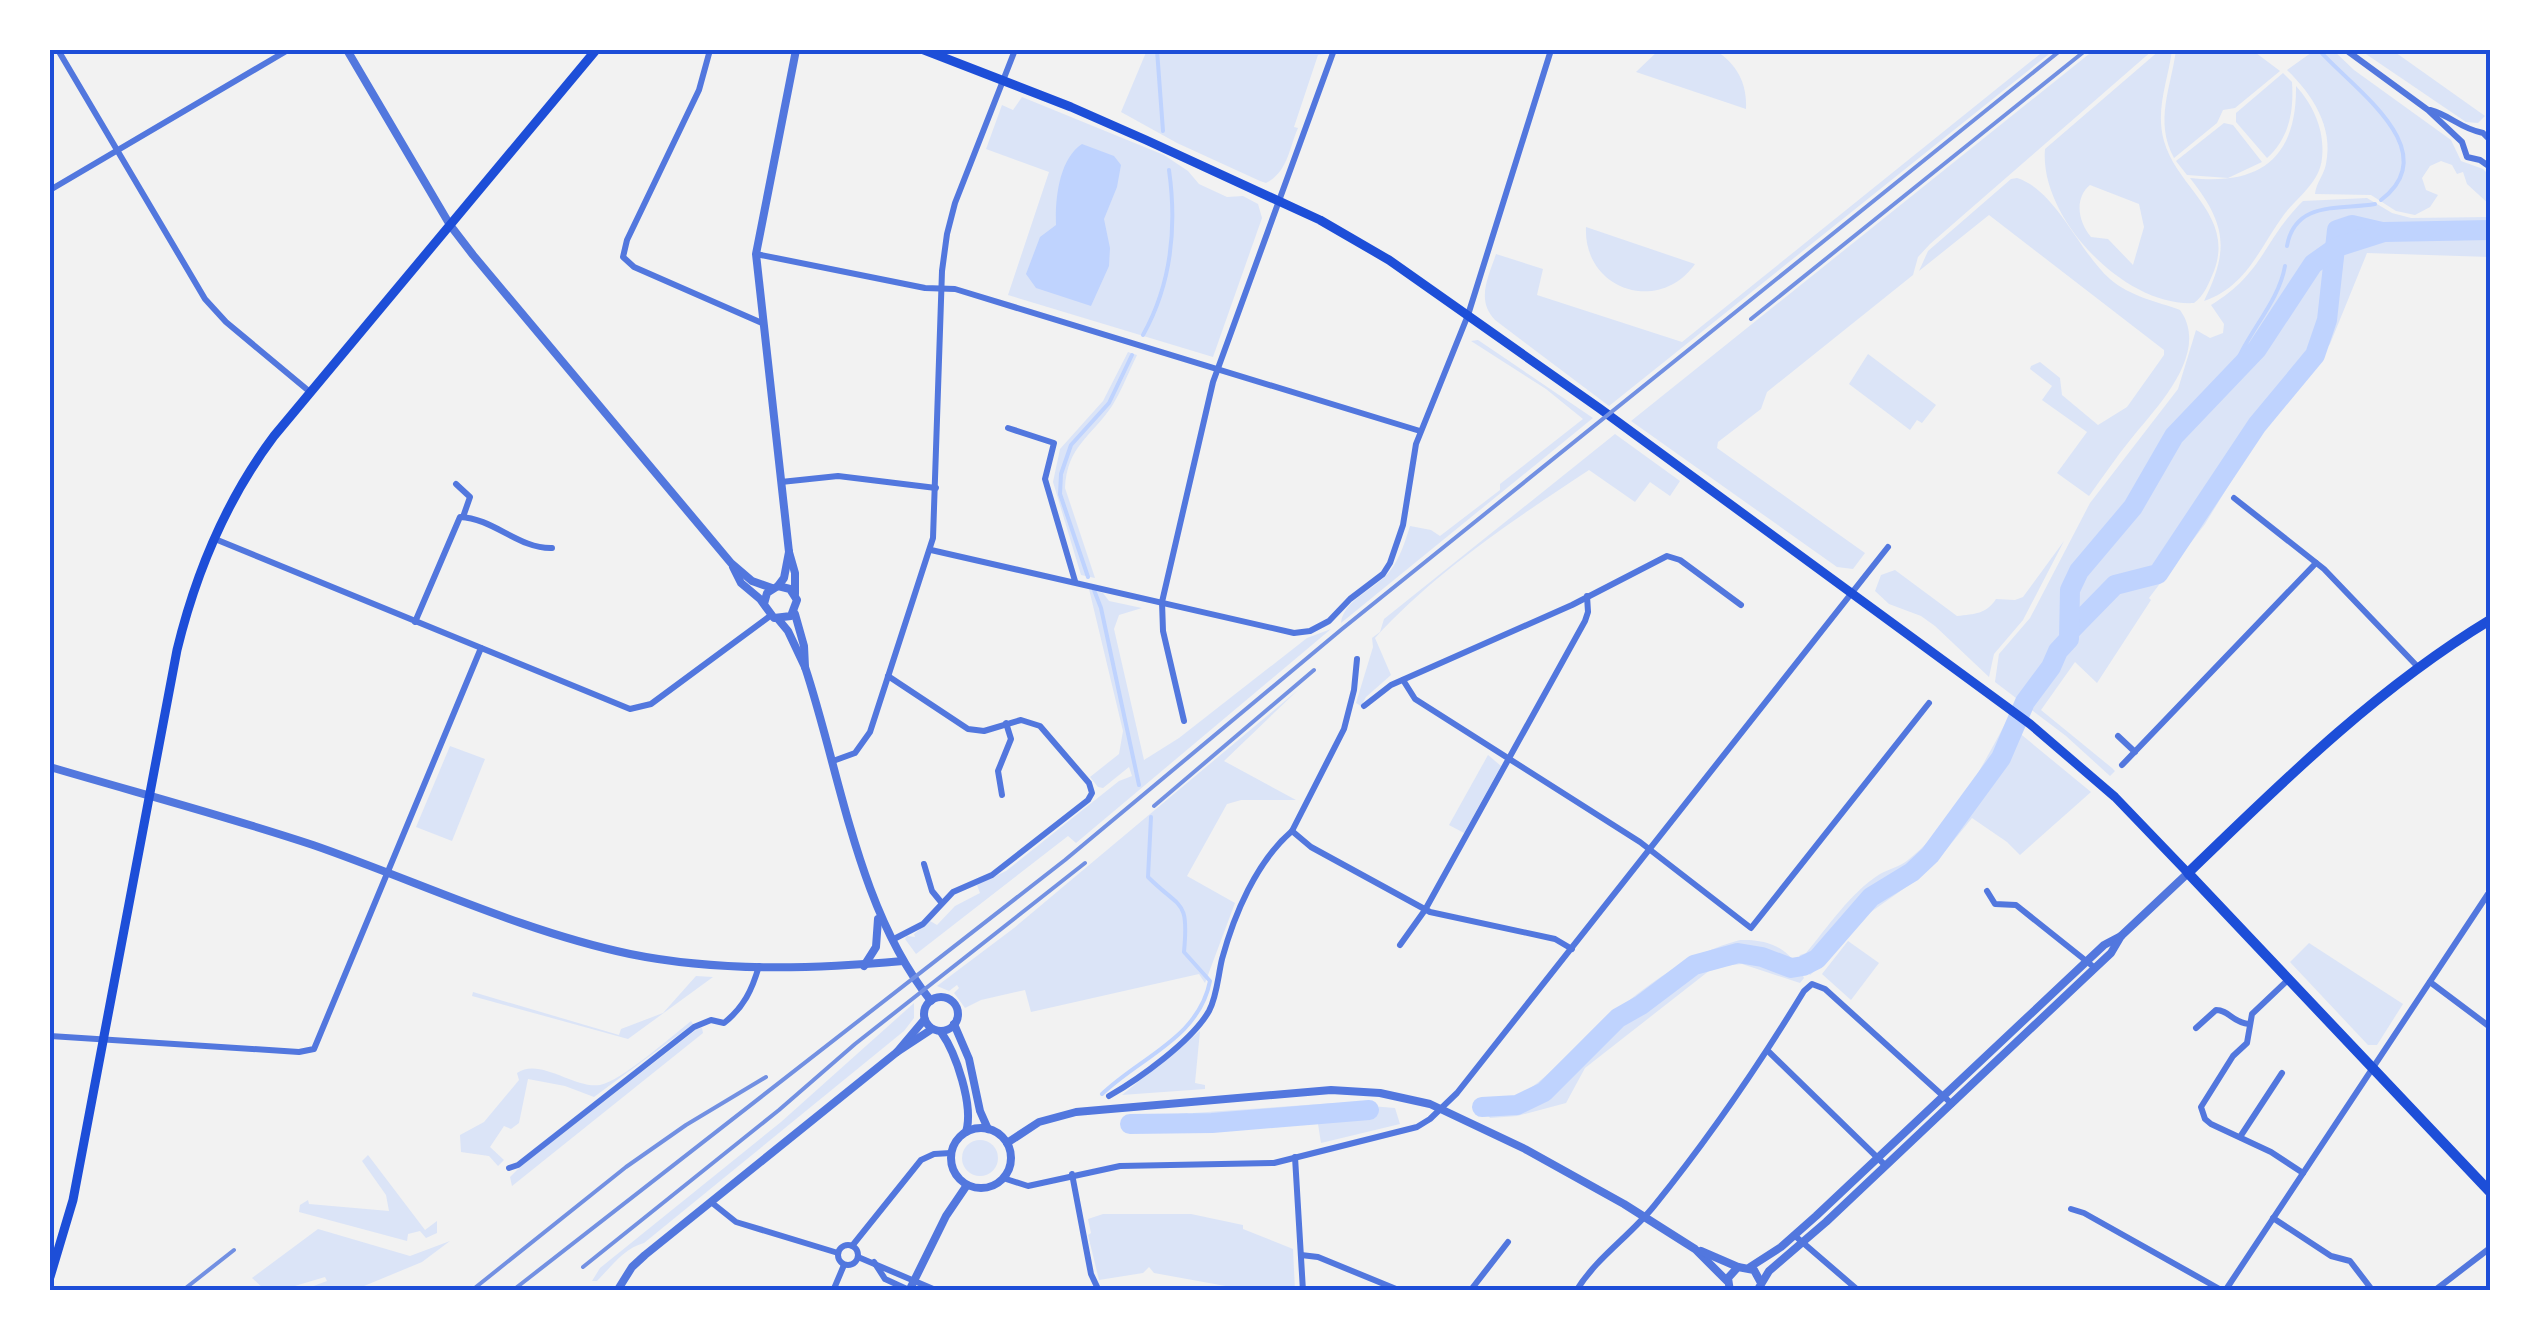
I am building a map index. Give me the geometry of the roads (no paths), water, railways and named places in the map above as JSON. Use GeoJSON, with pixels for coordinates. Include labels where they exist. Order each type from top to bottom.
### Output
{"type":"FeatureCollection","features":[{"type":"Feature","properties":{"kind":"main road"},"geometry":{"type":"LineString","coordinates":[[50,1276],[70,1212],[180,636],[214,538],[250,471],[310,392],[596,50]]}},
{"type":"Feature","properties":{"kind":"main road"},"geometry":{"type":"LineString","coordinates":[[924,50],[1101,120],[1278,200],[1376,251],[1850,592],[2030,724],[2104,786],[2490,1192]]}},
{"type":"Feature","properties":{"kind":"main road"},"geometry":{"type":"LineString","coordinates":[[2188,873],[2351,720],[2417,666],[2490,620]]}},
{"type":"Feature","properties":{"kind":"street"},"geometry":{"type":"LineString","coordinates":[[58,50],[211,307],[310,392]]}},
{"type":"Feature","properties":{"kind":"street"},"geometry":{"type":"LineString","coordinates":[[50,190],[288,50]]}},
{"type":"Feature","properties":{"kind":"street"},"geometry":{"type":"LineString","coordinates":[[214,538],[622,706],[640,709],[774,618],[786,618],[798,604],[788,588],[758,584],[731,563],[450,225],[347,50]]}},
{"type":"Feature","properties":{"kind":"street"},"geometry":{"type":"LineString","coordinates":[[710,50],[700,90],[626,240],[623,257],[634,267],[762,323]]}},
{"type":"Feature","properties":{"kind":"street"},"geometry":{"type":"LineString","coordinates":[[794,594],[796,574],[781,482],[756,254],[796,50]]}},
{"type":"Feature","properties":{"kind":"street"},"geometry":{"type":"LineString","coordinates":[[834,761],[855,753],[873,726],[931,550],[942,288],[950,220],[1015,50]]}},
{"type":"Feature","properties":{"kind":"street"},"geometry":{"type":"LineString","coordinates":[[1184,721],[1162,632],[1162,602],[1218,370],[1334,50]]}},
{"type":"Feature","properties":{"kind":"street"},"geometry":{"type":"LineString","coordinates":[[931,550],[1294,633],[1323,625],[1383,574],[1390,563],[1403,524],[1421,431],[1468,315],[1550,50]]}},
{"type":"Feature","properties":{"kind":"street"},"geometry":{"type":"LineString","coordinates":[[2346,50],[2428,110],[2462,142],[2467,156],[2490,167]]}},
{"type":"Feature","properties":{"kind":"street"},"geometry":{"type":"LineString","coordinates":[[2428,110],[2479,130],[2490,140]]}},
{"type":"Feature","properties":{"kind":"street"},"geometry":{"type":"LineString","coordinates":[[2462,142],[2479,130]]}},
{"type":"Feature","properties":{"kind":"street"},"geometry":{"type":"LineString","coordinates":[[2480,160],[2489,153]]}},
{"type":"Feature","properties":{"kind":"street"},"geometry":{"type":"LineString","coordinates":[[756,254],[925,288],[942,288],[1421,431]]}},
{"type":"Feature","properties":{"kind":"street"},"geometry":{"type":"LineString","coordinates":[[1008,428],[1054,443],[1045,480],[1075,581]]}},
{"type":"Feature","properties":{"kind":"street"},"geometry":{"type":"LineString","coordinates":[[781,482],[838,476],[936,488]]}},
{"type":"Feature","properties":{"kind":"street"},"geometry":{"type":"LineString","coordinates":[[415,622],[470,497],[456,484]]}},
{"type":"Feature","properties":{"kind":"street"},"geometry":{"type":"LineString","coordinates":[[2234,498],[2316,562],[2417,666]]}},
{"type":"Feature","properties":{"kind":"street"},"geometry":{"type":"LineString","coordinates":[[463,516],[537,548],[552,548]]}},
{"type":"Feature","properties":{"kind":"street"},"geometry":{"type":"LineString","coordinates":[[1003,1178],[1024,1186],[1120,1166],[1260,1164],[1416,1127],[1443,1108],[1888,547]]}},
{"type":"Feature","properties":{"kind":"street"},"geometry":{"type":"LineString","coordinates":[[764,604],[766,595],[785,574],[790,552]]}},
{"type":"Feature","properties":{"kind":"street"},"geometry":{"type":"LineString","coordinates":[[1364,706],[1382,690],[1671,556],[1741,605]]}},
{"type":"Feature","properties":{"kind":"street"},"geometry":{"type":"LineString","coordinates":[[2122,765],[2316,562]]}},
{"type":"Feature","properties":{"kind":"street"},"geometry":{"type":"LineString","coordinates":[[731,563],[741,583],[788,632],[805,668],[878,914],[903,962],[930,1000]]}},
{"type":"Feature","properties":{"kind":"street"},"geometry":{"type":"LineString","coordinates":[[1400,945],[1424,910],[1585,621],[1587,596]]}},
{"type":"Feature","properties":{"kind":"street"},"geometry":{"type":"LineString","coordinates":[[794,612],[806,657],[805,668]]}},
{"type":"Feature","properties":{"kind":"street"},"geometry":{"type":"LineString","coordinates":[[50,1036],[300,1052],[314,1049],[481,648]]}},
{"type":"Feature","properties":{"kind":"street"},"geometry":{"type":"LineString","coordinates":[[1109,1096],[1172,1050],[1207,1015],[1242,904],[1281,840],[1292,831],[1344,729],[1357,659]]}},
{"type":"Feature","properties":{"kind":"street"},"geometry":{"type":"LineString","coordinates":[[888,676],[968,729],[984,730],[1027,721],[1046,729],[1089,783],[1092,793],[992,875],[960,888],[940,902],[923,924],[891,940]]}},
{"type":"Feature","properties":{"kind":"street"},"geometry":{"type":"LineString","coordinates":[[1404,680],[1415,698],[1651,849],[1751,928],[1929,703]]}},
{"type":"Feature","properties":{"kind":"street"},"geometry":{"type":"LineString","coordinates":[[1002,795],[998,771],[1010,739],[1006,723]]}},
{"type":"Feature","properties":{"kind":"street"},"geometry":{"type":"LineString","coordinates":[[2118,736],[2134,752]]}},
{"type":"Feature","properties":{"kind":"street"},"geometry":{"type":"LineString","coordinates":[[50,768],[260,828],[523,922],[616,950],[668,960],[760,965],[864,966],[903,962]]}},
{"type":"Feature","properties":{"kind":"street"},"geometry":{"type":"LineString","coordinates":[[1292,831],[1311,847],[1424,910],[1554,939],[1572,948]]}},
{"type":"Feature","properties":{"kind":"street"},"geometry":{"type":"LineString","coordinates":[[924,864],[932,892],[940,902]]}},
{"type":"Feature","properties":{"kind":"street"},"geometry":{"type":"LineString","coordinates":[[1006,1143],[1030,1126],[1065,1114],[1292,1092],[1370,1092],[1443,1108],[1524,1149],[1694,1249],[1750,1268],[1794,1235],[2087,960],[2121,936],[2188,873]]}},
{"type":"Feature","properties":{"kind":"street"},"geometry":{"type":"LineString","coordinates":[[1987,890],[1995,904],[2016,905],[2095,968]]}},
{"type":"Feature","properties":{"kind":"street"},"geometry":{"type":"LineString","coordinates":[[2071,1208],[2224,1291],[2488,894]]}},
{"type":"Feature","properties":{"kind":"street"},"geometry":{"type":"LineString","coordinates":[[864,966],[876,948],[878,914]]}},
{"type":"Feature","properties":{"kind":"street"},"geometry":{"type":"LineString","coordinates":[[1750,1268],[1759,1286],[2111,953],[2121,936]]}},
{"type":"Feature","properties":{"kind":"street"},"geometry":{"type":"LineString","coordinates":[[509,1168],[694,1027],[711,1020],[724,1023],[747,999],[760,965]]}},
{"type":"Feature","properties":{"kind":"street"},"geometry":{"type":"LineString","coordinates":[[2289,980],[2256,1010],[2249,1024],[2247,1043],[2233,1056],[2201,1107],[2205,1119],[2304,1172]]}},
{"type":"Feature","properties":{"kind":"street"},"geometry":{"type":"LineString","coordinates":[[2430,982],[2490,1028]]}},
{"type":"Feature","properties":{"kind":"street"},"geometry":{"type":"LineString","coordinates":[[1576,1291],[1596,1262],[1645,1217],[1768,1051],[1812,984],[1824,989],[1952,1104]]}},
{"type":"Feature","properties":{"kind":"street"},"geometry":{"type":"LineString","coordinates":[[897,1052],[924,1020],[930,1000],[940,997],[953,1002],[958,1011],[954,1024],[969,1059],[980,1112],[988,1129],[1006,1143],[1010,1161],[1003,1178],[986,1188],[967,1185],[954,1172],[951,1153],[968,1124],[961,1077],[937,1030],[924,1020]]}},
{"type":"Feature","properties":{"kind":"street"},"geometry":{"type":"LineString","coordinates":[[2196,1028],[2216,1010],[2249,1024]]}},
{"type":"Feature","properties":{"kind":"street"},"geometry":{"type":"LineString","coordinates":[[617,1291],[635,1264],[897,1052],[954,1024]]}},
{"type":"Feature","properties":{"kind":"street"},"geometry":{"type":"LineString","coordinates":[[1768,1051],[1886,1166]]}},
{"type":"Feature","properties":{"kind":"street"},"geometry":{"type":"LineString","coordinates":[[2240,1137],[2282,1074]]}},
{"type":"Feature","properties":{"kind":"street"},"geometry":{"type":"LineString","coordinates":[[966,1132],[988,1129]]}},
{"type":"Feature","properties":{"kind":"street"},"geometry":{"type":"LineString","coordinates":[[858,1257],[851,1265],[844,1265],[838,1260],[838,1253],[842,1247],[852,1246],[921,1160],[951,1153]]}},
{"type":"Feature","properties":{"kind":"street"},"geometry":{"type":"LineString","coordinates":[[1295,1157],[1303,1291]]}},
{"type":"Feature","properties":{"kind":"street"},"geometry":{"type":"LineString","coordinates":[[1072,1174],[1091,1274],[1099,1291]]}},
{"type":"Feature","properties":{"kind":"street"},"geometry":{"type":"LineString","coordinates":[[874,1262],[885,1279],[909,1291],[946,1216],[967,1185]]}},
{"type":"Feature","properties":{"kind":"street"},"geometry":{"type":"LineString","coordinates":[[711,1202],[736,1222],[838,1253]]}},
{"type":"Feature","properties":{"kind":"street"},"geometry":{"type":"LineString","coordinates":[[2273,1218],[2331,1256],[2350,1260],[2373,1291]]}},
{"type":"Feature","properties":{"kind":"street"},"geometry":{"type":"LineString","coordinates":[[1794,1235],[1858,1291]]}},
{"type":"Feature","properties":{"kind":"street"},"geometry":{"type":"LineString","coordinates":[[1470,1291],[1508,1242]]}},
{"type":"Feature","properties":{"kind":"street"},"geometry":{"type":"LineString","coordinates":[[852,1246],[858,1257],[938,1291]]}},
{"type":"Feature","properties":{"kind":"street"},"geometry":{"type":"LineString","coordinates":[[2434,1291],[2490,1248]]}},
{"type":"Feature","properties":{"kind":"street"},"geometry":{"type":"LineString","coordinates":[[1694,1249],[1728,1288],[1738,1267]]}},
{"type":"Feature","properties":{"kind":"street"},"geometry":{"type":"LineString","coordinates":[[1302,1255],[1318,1257],[1400,1291]]}},
{"type":"Feature","properties":{"kind":"street"},"geometry":{"type":"LineString","coordinates":[[833,1291],[844,1265]]}},
{"type":"Feature","properties":{"kind":"street"},"geometry":{"type":"LineString","coordinates":[[1127,1291],[1176,1291]]}},
{"type":"Feature","properties":{"kind":"water"},"geometry":{"type":"Polygon","coordinates":[[[1082,144],[1114,156],[1121,165],[1104,219],[1109,266],[1091,306],[1036,288],[1026,274],[1040,237],[1056,225],[1063,169],[1082,144]]]}},
{"type":"Feature","properties":{"kind":"waterway"},"geometry":{"type":"LineString","coordinates":[[1157,50],[1163,131]]}},
{"type":"Feature","properties":{"kind":"waterway"},"geometry":{"type":"LineString","coordinates":[[2319,50],[2371,101],[2399,141],[2404,161],[2399,181],[2381,200]]}},
{"type":"Feature","properties":{"kind":"waterway"},"geometry":{"type":"LineString","coordinates":[[1143,335],[1160,295],[1170,254],[1169,170]]}},
{"type":"Feature","properties":{"kind":"waterway"},"geometry":{"type":"LineString","coordinates":[[2287,246],[2292,231],[2309,214],[2375,204]]}},
{"type":"Feature","properties":{"kind":"waterway"},"geometry":{"type":"LineString","coordinates":[[2071,630],[2115,585],[2158,574],[2257,425],[2315,355],[2327,320],[2337,230],[2352,225],[2382,232]]}},
{"type":"Feature","properties":{"kind":"waterway"},"geometry":{"type":"LineString","coordinates":[[1482,1107],[1517,1105],[1544,1092],[1618,1018],[1694,965],[1738,953],[1791,968],[1817,959],[1871,897],[1912,872],[1930,855],[2001,758],[2025,702],[2069,639],[2070,590],[2079,571],[2133,507],[2174,436],[2257,349],[2313,264],[2337,247],[2384,232],[2490,230]]}},
{"type":"Feature","properties":{"kind":"waterway"},"geometry":{"type":"LineString","coordinates":[[2232,376],[2275,295],[2285,266]]}},
{"type":"Feature","properties":{"kind":"waterway"},"geometry":{"type":"LineString","coordinates":[[1088,577],[1060,494],[1061,474],[1071,445],[1109,403],[1132,355]]}},
{"type":"Feature","properties":{"kind":"waterway"},"geometry":{"type":"LineString","coordinates":[[1094,590],[1139,785]]}},
{"type":"Feature","properties":{"kind":"waterway"},"geometry":{"type":"LineString","coordinates":[[1102,1094],[1181,1032],[1204,1001],[1210,981],[1184,952],[1184,913],[1148,877],[1151,817]]}},
{"type":"Feature","properties":{"kind":"waterway"},"geometry":{"type":"LineString","coordinates":[[1130,1124],[1212,1123],[1369,1110]]}},
{"type":"Feature","properties":{"kind":"railway"},"geometry":{"type":"LineString","coordinates":[[512,1291],[1065,860],[1342,629],[2061,50]]}},
{"type":"Feature","properties":{"kind":"railway"},"geometry":{"type":"LineString","coordinates":[[1751,319],[2086,50]]}},
{"type":"Feature","properties":{"kind":"railway"},"geometry":{"type":"LineString","coordinates":[[1154,806],[1314,670]]}},
{"type":"Feature","properties":{"kind":"railway"},"geometry":{"type":"LineString","coordinates":[[583,1267],[855,1044],[1085,863]]}},
{"type":"Feature","properties":{"kind":"railway"},"geometry":{"type":"LineString","coordinates":[[471,1291],[626,1167],[766,1077]]}},
{"type":"Feature","properties":{"kind":"railway"},"geometry":{"type":"LineString","coordinates":[[182,1291],[234,1250]]}}]}
